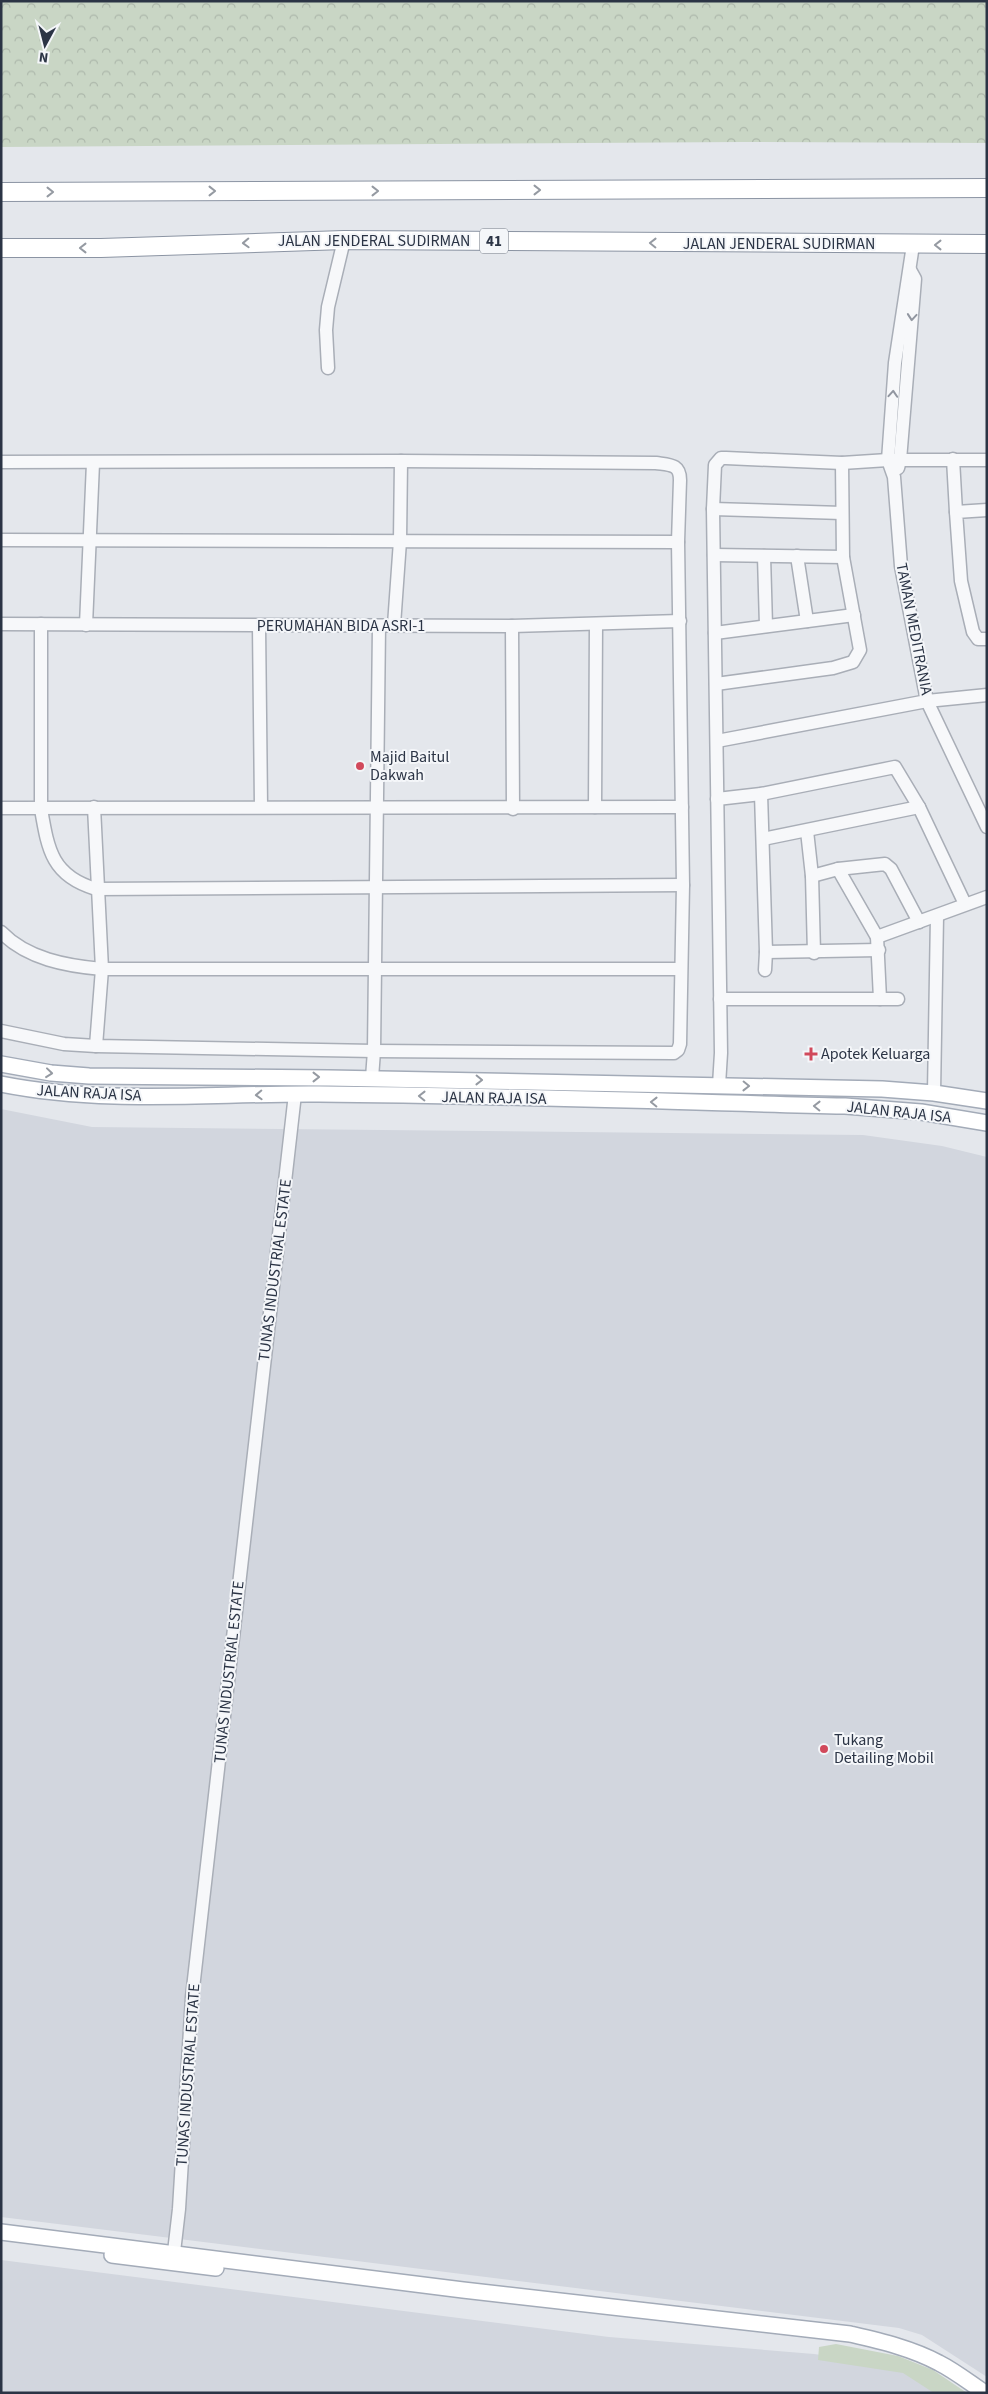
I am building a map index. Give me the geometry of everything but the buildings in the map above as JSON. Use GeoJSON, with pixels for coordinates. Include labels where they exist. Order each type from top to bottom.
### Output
{"type":"FeatureCollection","features":[{"type":"Feature","properties":{"kind":"highway"},"geometry":{"type":"LineString","coordinates":[[1,192],[987,188]]}},
{"type":"Feature","properties":{"kind":"highway","name":"JALAN JENDERAL SUDIRMAN"},"geometry":{"type":"LineString","coordinates":[[5,248],[101,248],[344,240],[987,244]]}},
{"type":"Feature","properties":{"kind":"main road","name":"JALAN RAJA ISA"},"geometry":{"type":"LineString","coordinates":[[1,1064],[51,1073],[89,1076],[372,1078],[882,1089],[934,1093],[987,1101]]}},
{"type":"Feature","properties":{"kind":"main road"},"geometry":{"type":"LineString","coordinates":[[295,1094],[296,1077]]}},
{"type":"Feature","properties":{"kind":"main road","name":"JALAN RAJA ISA"},"geometry":{"type":"LineString","coordinates":[[1,1084],[43,1092],[99,1096],[210,1097],[295,1094],[845,1106],[921,1112],[987,1124]]}},
{"type":"Feature","properties":{"kind":"main road"},"geometry":{"type":"LineString","coordinates":[[1,2232],[174,2252],[463,2290],[850,2334],[889,2343],[920,2354],[939,2363],[985,2393]]}},
{"type":"Feature","properties":{"kind":"main road"},"geometry":{"type":"LineString","coordinates":[[1,2242],[849,2343],[903,2356],[932,2370],[970,2393]]}},
{"type":"Feature","properties":{"kind":"street"},"geometry":{"type":"LineString","coordinates":[[328,368],[326,330],[328,307],[344,240]]}},
{"type":"Feature","properties":{"kind":"street","name":"TAMAN MEDITRANIA"},"geometry":{"type":"LineString","coordinates":[[913,245],[894,460],[901,566],[927,701],[987,827]]}},
{"type":"Feature","properties":{"kind":"street"},"geometry":{"type":"LineString","coordinates":[[719,1085],[720,999],[713,509],[716,465],[721,458],[842,463],[894,460],[987,460]]}},
{"type":"Feature","properties":{"kind":"street"},"geometry":{"type":"LineString","coordinates":[[953,459],[961,580],[973,632],[978,639],[987,639]]}},
{"type":"Feature","properties":{"kind":"street"},"geometry":{"type":"LineString","coordinates":[[394,626],[400,542],[401,461]]}},
{"type":"Feature","properties":{"kind":"street"},"geometry":{"type":"LineString","coordinates":[[1,462],[401,461],[670,465],[680,470],[678,542],[683,885],[680,1044],[678,1050],[674,1053],[374,1051],[96,1046],[64,1044],[1,1031]]}},
{"type":"Feature","properties":{"kind":"street"},"geometry":{"type":"LineString","coordinates":[[86,625],[88,542],[93,463]]}},
{"type":"Feature","properties":{"kind":"street"},"geometry":{"type":"LineString","coordinates":[[716,684],[833,668],[854,662],[860,650],[843,557],[842,463]]}},
{"type":"Feature","properties":{"kind":"street"},"geometry":{"type":"LineString","coordinates":[[713,509],[842,513]]}},
{"type":"Feature","properties":{"kind":"street"},"geometry":{"type":"LineString","coordinates":[[956,512],[987,510]]}},
{"type":"Feature","properties":{"kind":"street"},"geometry":{"type":"LineString","coordinates":[[1,540],[88,542],[678,542]]}},
{"type":"Feature","properties":{"kind":"street"},"geometry":{"type":"LineString","coordinates":[[714,555],[843,557]]}},
{"type":"Feature","properties":{"kind":"street"},"geometry":{"type":"LineString","coordinates":[[764,556],[766,626]]}},
{"type":"Feature","properties":{"kind":"street"},"geometry":{"type":"LineString","coordinates":[[797,556],[807,621]]}},
{"type":"Feature","properties":{"kind":"street"},"geometry":{"type":"LineString","coordinates":[[715,633],[854,615]]}},
{"type":"Feature","properties":{"kind":"street","name":"PERUMAHAN BIDA ASRI-1"},"geometry":{"type":"LineString","coordinates":[[1,624],[512,626],[680,621]]}},
{"type":"Feature","properties":{"kind":"street"},"geometry":{"type":"LineString","coordinates":[[41,624],[40,809],[46,839],[54,861],[73,880],[96,889],[683,885]]}},
{"type":"Feature","properties":{"kind":"street"},"geometry":{"type":"LineString","coordinates":[[595,807],[596,624]]}},
{"type":"Feature","properties":{"kind":"street"},"geometry":{"type":"LineString","coordinates":[[258,626],[261,806]]}},
{"type":"Feature","properties":{"kind":"street"},"geometry":{"type":"LineString","coordinates":[[372,1078],[374,1051],[373,967],[376,888],[379,626]]}},
{"type":"Feature","properties":{"kind":"street"},"geometry":{"type":"LineString","coordinates":[[512,626],[513,808]]}},
{"type":"Feature","properties":{"kind":"street"},"geometry":{"type":"LineString","coordinates":[[716,741],[927,701],[987,695]]}},
{"type":"Feature","properties":{"kind":"street"},"geometry":{"type":"LineString","coordinates":[[717,799],[762,794],[893,766],[898,769],[919,806],[964,904]]}},
{"type":"Feature","properties":{"kind":"street"},"geometry":{"type":"LineString","coordinates":[[762,794],[765,970]]}},
{"type":"Feature","properties":{"kind":"street"},"geometry":{"type":"LineString","coordinates":[[1,808],[261,806],[376,808],[682,807]]}},
{"type":"Feature","properties":{"kind":"street"},"geometry":{"type":"LineString","coordinates":[[763,839],[919,806]]}},
{"type":"Feature","properties":{"kind":"street"},"geometry":{"type":"LineString","coordinates":[[94,807],[96,889],[102,968],[96,1046]]}},
{"type":"Feature","properties":{"kind":"street"},"geometry":{"type":"LineString","coordinates":[[807,831],[812,876],[814,953]]}},
{"type":"Feature","properties":{"kind":"street"},"geometry":{"type":"LineString","coordinates":[[812,876],[838,869],[878,864],[888,866],[919,922]]}},
{"type":"Feature","properties":{"kind":"street"},"geometry":{"type":"LineString","coordinates":[[838,869],[877,937],[880,999]]}},
{"type":"Feature","properties":{"kind":"street"},"geometry":{"type":"LineString","coordinates":[[877,937],[987,897]]}},
{"type":"Feature","properties":{"kind":"street"},"geometry":{"type":"LineString","coordinates":[[934,1093],[937,916]]}},
{"type":"Feature","properties":{"kind":"street"},"geometry":{"type":"LineString","coordinates":[[1,932],[28,952],[47,959],[72,966],[102,968],[680,969]]}},
{"type":"Feature","properties":{"kind":"street"},"geometry":{"type":"LineString","coordinates":[[766,952],[814,953],[879,950]]}},
{"type":"Feature","properties":{"kind":"street"},"geometry":{"type":"LineString","coordinates":[[720,999],[898,999]]}},
{"type":"Feature","properties":{"kind":"street","name":"TUNAS INDUSTRIAL ESTATE"},"geometry":{"type":"LineString","coordinates":[[174,2252],[180,2209],[193,1987],[295,1094]]}},
{"type":"Feature","properties":{"kind":"shaded area"},"geometry":{"type":"Polygon","coordinates":[[[1,1109],[92,1127],[863,1135],[942,1146],[987,1157],[987,2377],[922,2335],[899,2328],[1,2217],[1,1109]]]}},
{"type":"Feature","properties":{"kind":"shaded area"},"geometry":{"type":"Polygon","coordinates":[[[1,2260],[609,2337],[814,2354],[895,2365],[948,2393],[1,2393],[1,2260]]]}},
{"type":"Feature","properties":{"kind":"green space"},"geometry":{"type":"Polygon","coordinates":[[[1,1],[987,1],[987,143],[742,142],[1,147],[1,1]]]}},
{"type":"Feature","properties":{"kind":"green space"},"geometry":{"type":"Polygon","coordinates":[[[836,2344],[898,2356],[933,2370],[967,2393],[934,2393],[903,2373],[818,2360],[819,2347],[836,2344]]]}},
{"type":"Feature","properties":{"kind":"place","name":"Majid Baitul Dakwah"},"geometry":{"type":"Point","coordinates":[360,766]}},
{"type":"Feature","properties":{"kind":"place","name":"Apotek Keluarga"},"geometry":{"type":"Point","coordinates":[811,1054]}},
{"type":"Feature","properties":{"kind":"place","name":"Tukang Detailing Mobil"},"geometry":{"type":"Point","coordinates":[824,1749]}}]}
